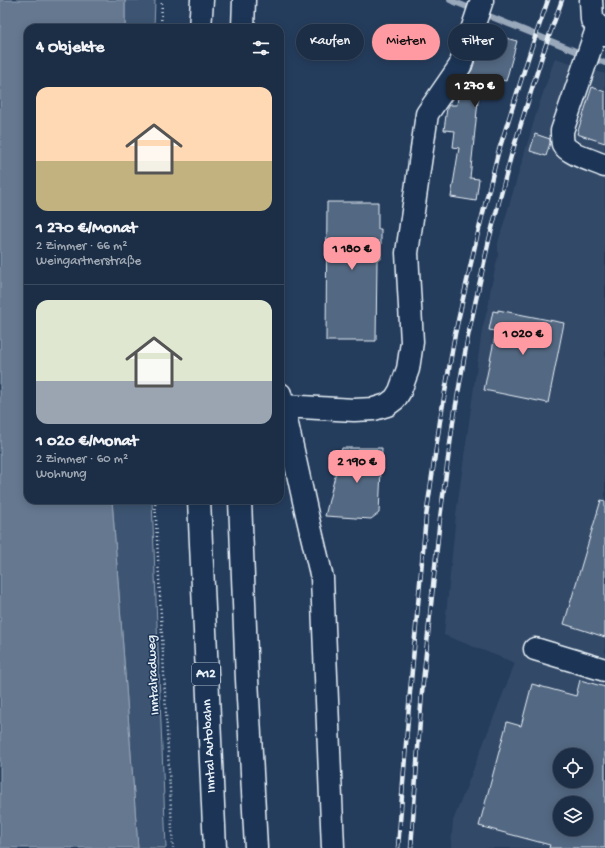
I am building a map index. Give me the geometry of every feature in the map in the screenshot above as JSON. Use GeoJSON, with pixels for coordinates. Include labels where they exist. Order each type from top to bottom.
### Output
{"type":"FeatureCollection","features":[{"type":"Feature","properties":{"kind":"main road"},"geometry":{"type":"LineString","coordinates":[[200,24],[202,0]]}},
{"type":"Feature","properties":{"kind":"main road"},"geometry":{"type":"LineString","coordinates":[[243,24],[244,0]]}},
{"type":"Feature","properties":{"kind":"main road"},"geometry":{"type":"LineString","coordinates":[[590,0],[592,20],[601,30],[588,56],[562,131],[562,137],[563,144],[567,149],[605,166]]}},
{"type":"Feature","properties":{"kind":"main road"},"geometry":{"type":"LineString","coordinates":[[284,400],[354,410],[374,409],[387,406],[395,399],[400,391],[408,369],[412,342],[407,253],[427,114],[460,66],[479,9]]}},
{"type":"Feature","properties":{"kind":"main road"},"geometry":{"type":"LineString","coordinates":[[284,413],[322,578],[333,848]]}},
{"type":"Feature","properties":{"kind":"main road","name":"Inntal Autobahn"},"geometry":{"type":"LineString","coordinates":[[199,504],[215,848]]}},
{"type":"Feature","properties":{"kind":"main road"},"geometry":{"type":"LineString","coordinates":[[240,504],[247,679],[256,848]]}},
{"type":"Feature","properties":{"kind":"main road"},"geometry":{"type":"LineString","coordinates":[[535,649],[605,670]]}},
{"type":"Feature","properties":{"kind":"path"},"geometry":{"type":"LineString","coordinates":[[161,24],[162,0]]}},
{"type":"Feature","properties":{"kind":"path","name":"Inntalradweg"},"geometry":{"type":"LineString","coordinates":[[155,504],[173,848]]}},
{"type":"Feature","properties":{"kind":"shaded area"},"geometry":{"type":"Polygon","coordinates":[[[0,0],[125,0],[125,24],[24,24],[24,504],[112,504],[138,848],[0,848],[0,0]]]}},
{"type":"Feature","properties":{"kind":"shaded area"},"geometry":{"type":"Polygon","coordinates":[[[125,0],[155,0],[154,24],[125,24],[125,0]]]}},
{"type":"Feature","properties":{"kind":"shaded area"},"geometry":{"type":"Polygon","coordinates":[[[555,58],[605,74],[605,848],[451,848],[453,821],[515,663],[444,635],[456,515],[482,330],[498,256],[498,243],[537,111],[555,58]]]}},
{"type":"Feature","properties":{"kind":"shaded area"},"geometry":{"type":"Polygon","coordinates":[[[112,504],[152,504],[166,848],[138,848],[112,504]]]}},
{"type":"Feature","properties":{"kind":"building"},"geometry":{"type":"Polygon","coordinates":[[[507,38],[517,41],[506,81],[493,78],[491,85],[480,82],[470,178],[479,179],[476,201],[451,197],[459,148],[453,147],[455,131],[444,130],[447,108],[449,105],[457,105],[459,89],[472,70],[475,60],[507,60],[507,38]]]}},
{"type":"Feature","properties":{"kind":"building"},"geometry":{"type":"Polygon","coordinates":[[[592,87],[605,92],[605,143],[577,134],[592,87]]]}},
{"type":"Feature","properties":{"kind":"building"},"geometry":{"type":"Polygon","coordinates":[[[535,134],[550,139],[546,156],[530,151],[535,134]]]}},
{"type":"Feature","properties":{"kind":"building"},"geometry":{"type":"Polygon","coordinates":[[[327,202],[378,202],[378,229],[381,229],[381,259],[377,259],[376,341],[326,341],[327,202]]]}},
{"type":"Feature","properties":{"kind":"building"},"geometry":{"type":"Polygon","coordinates":[[[498,310],[564,323],[548,403],[484,390],[496,331],[489,330],[493,311],[498,312],[498,310]]]}},
{"type":"Feature","properties":{"kind":"building"},"geometry":{"type":"Polygon","coordinates":[[[342,448],[382,448],[379,513],[371,519],[325,516],[342,448]]]}},
{"type":"Feature","properties":{"kind":"building"},"geometry":{"type":"Polygon","coordinates":[[[601,500],[605,501],[605,637],[564,624],[601,500]]]}},
{"type":"Feature","properties":{"kind":"building"},"geometry":{"type":"Polygon","coordinates":[[[580,680],[605,687],[605,848],[549,848],[550,845],[479,826],[507,722],[521,726],[532,684],[576,696],[580,680]]]}},
{"type":"Feature","properties":{"kind":"waterway"},"geometry":{"type":"LineString","coordinates":[[450,0],[605,63]]}},
{"type":"Feature","properties":{"kind":"railway"},"geometry":{"type":"LineString","coordinates":[[398,848],[426,517],[455,334],[498,153],[548,0]]}},
{"type":"Feature","properties":{"kind":"railway"},"geometry":{"type":"LineString","coordinates":[[411,848],[422,692],[440,518],[453,422],[468,336],[489,240],[511,156],[543,53],[562,0]]}}]}
